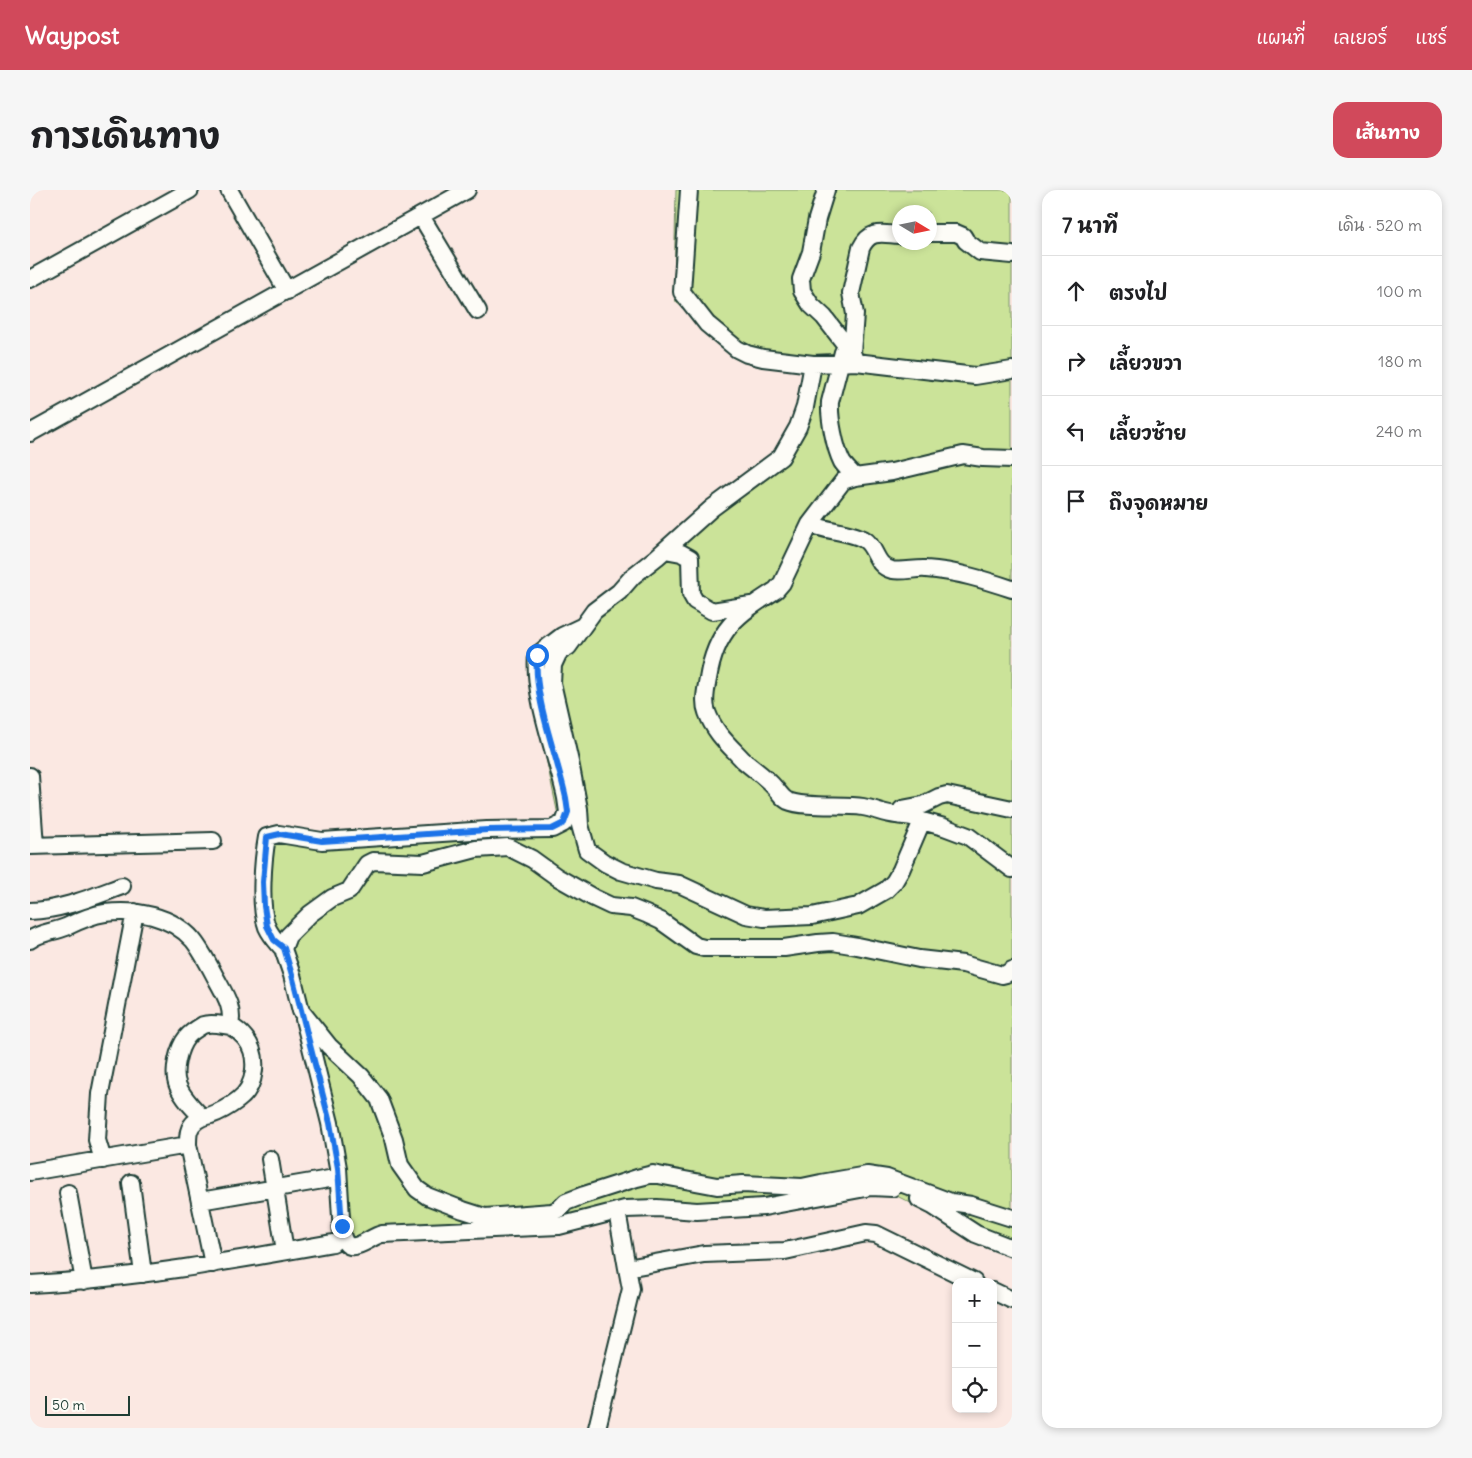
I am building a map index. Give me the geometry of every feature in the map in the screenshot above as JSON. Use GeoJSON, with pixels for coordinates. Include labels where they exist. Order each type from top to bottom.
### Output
{"type":"FeatureCollection","features":[{"type":"Feature","properties":{"kind":"street"},"geometry":{"type":"LineString","coordinates":[[30,279],[190,190]]}},
{"type":"Feature","properties":{"kind":"street"},"geometry":{"type":"LineString","coordinates":[[229,190],[286,291]]}},
{"type":"Feature","properties":{"kind":"street"},"geometry":{"type":"LineString","coordinates":[[30,434],[467,190]]}},
{"type":"Feature","properties":{"kind":"street"},"geometry":{"type":"LineString","coordinates":[[678,190],[680,216],[687,227]]}},
{"type":"Feature","properties":{"kind":"street"},"geometry":{"type":"LineString","coordinates":[[689,190],[682,292],[707,324],[737,349],[747,354],[813,364],[848,355],[974,376],[1012,370]]}},
{"type":"Feature","properties":{"kind":"street"},"geometry":{"type":"LineString","coordinates":[[826,190],[817,219],[811,252],[801,279],[802,291],[811,305],[824,317],[848,355]]}},
{"type":"Feature","properties":{"kind":"street"},"geometry":{"type":"LineString","coordinates":[[421,216],[478,312]]}},
{"type":"Feature","properties":{"kind":"street"},"geometry":{"type":"LineString","coordinates":[[937,233],[963,236],[966,241],[980,252],[1012,256]]}},
{"type":"Feature","properties":{"kind":"street"},"geometry":{"type":"LineString","coordinates":[[855,477],[842,462],[831,423],[830,402],[848,355],[855,314],[851,293],[861,248],[864,242],[874,234],[892,235]]}},
{"type":"Feature","properties":{"kind":"street"},"geometry":{"type":"LineString","coordinates":[[813,364],[805,406],[798,427],[781,457],[712,508],[666,550],[633,576],[619,592],[594,611],[568,647],[559,652],[553,665],[552,683],[570,762],[580,824],[587,850],[604,863],[621,871],[656,881],[679,884],[746,915],[764,918],[812,916],[858,906],[886,890],[894,882],[901,870],[922,821]]}},
{"type":"Feature","properties":{"kind":"street"},"geometry":{"type":"LineString","coordinates":[[1012,459],[963,455],[892,472],[843,480],[810,524],[782,583],[776,590],[734,620],[724,631],[713,657],[705,698],[706,711],[718,734],[751,768],[787,800],[863,807],[897,815],[947,795],[1012,809]]}},
{"type":"Feature","properties":{"kind":"street"},"geometry":{"type":"LineString","coordinates":[[810,524],[862,538],[869,542],[872,551],[882,565],[892,570],[927,569],[981,578],[1012,589]]}},
{"type":"Feature","properties":{"kind":"street"},"geometry":{"type":"LineString","coordinates":[[666,550],[690,558],[691,594],[695,601],[703,607],[712,611],[754,604]]}},
{"type":"Feature","properties":{"kind":"street"},"geometry":{"type":"LineString","coordinates":[[284,948],[274,940],[267,926],[263,882],[267,837],[280,834],[322,841],[487,830],[552,829],[564,823],[568,812],[566,798],[542,705],[536,660],[537,655],[552,643],[562,636],[581,628]]}},
{"type":"Feature","properties":{"kind":"street"},"geometry":{"type":"LineString","coordinates":[[30,776],[33,846],[214,840]]}},
{"type":"Feature","properties":{"kind":"street"},"geometry":{"type":"LineString","coordinates":[[903,812],[922,821],[968,836],[1012,869]]}},
{"type":"Feature","properties":{"kind":"street"},"geometry":{"type":"LineString","coordinates":[[1012,970],[1002,975],[963,964],[919,959],[833,942],[818,942],[784,948],[704,948],[696,946],[661,921],[646,914],[631,908],[611,906],[594,898],[557,877],[532,859],[508,848],[476,849],[423,863],[373,861],[367,864],[348,891],[332,898],[310,914],[288,936],[284,948],[330,1123],[338,1168],[342,1234],[344,1241],[349,1246],[360,1246],[370,1238],[382,1234],[558,1226],[621,1210],[657,1208],[697,1211],[764,1206],[871,1187],[885,1187],[900,1190],[933,1206],[976,1234],[1012,1248]]}},
{"type":"Feature","properties":{"kind":"street"},"geometry":{"type":"LineString","coordinates":[[30,911],[43,910],[80,901],[122,886]]}},
{"type":"Feature","properties":{"kind":"street"},"geometry":{"type":"LineString","coordinates":[[30,940],[64,928],[81,919],[104,913],[135,912],[159,918],[178,928],[193,940],[227,1000],[232,1016],[230,1026]]}},
{"type":"Feature","properties":{"kind":"street"},"geometry":{"type":"LineString","coordinates":[[103,1160],[98,1140],[100,1094],[135,912]]}},
{"type":"Feature","properties":{"kind":"street"},"geometry":{"type":"LineString","coordinates":[[302,1011],[329,1046],[361,1076],[380,1099],[394,1139],[400,1165],[417,1189],[427,1196],[485,1217],[552,1212],[559,1209],[566,1202],[653,1174],[717,1186],[743,1184],[802,1187],[867,1175],[887,1178],[951,1202],[971,1205],[1012,1218]]}},
{"type":"Feature","properties":{"kind":"street"},"geometry":{"type":"LineString","coordinates":[[202,1117],[191,1106],[178,1086],[176,1078],[180,1050],[187,1036],[204,1025],[230,1026],[246,1038],[252,1050],[254,1072],[250,1087],[238,1100],[221,1110],[202,1117],[190,1127],[188,1145],[212,1264]]}},
{"type":"Feature","properties":{"kind":"street"},"geometry":{"type":"LineString","coordinates":[[30,1172],[188,1145]]}},
{"type":"Feature","properties":{"kind":"street"},"geometry":{"type":"LineString","coordinates":[[270,1159],[285,1251]]}},
{"type":"Feature","properties":{"kind":"street"},"geometry":{"type":"LineString","coordinates":[[200,1201],[329,1179]]}},
{"type":"Feature","properties":{"kind":"street"},"geometry":{"type":"LineString","coordinates":[[131,1183],[143,1274]]}},
{"type":"Feature","properties":{"kind":"street"},"geometry":{"type":"LineString","coordinates":[[68,1193],[84,1281]]}},
{"type":"Feature","properties":{"kind":"street"},"geometry":{"type":"LineString","coordinates":[[597,1428],[631,1289],[621,1210]]}},
{"type":"Feature","properties":{"kind":"street"},"geometry":{"type":"LineString","coordinates":[[627,1268],[704,1254],[784,1251],[866,1233],[876,1234],[966,1278]]}},
{"type":"Feature","properties":{"kind":"street"},"geometry":{"type":"LineString","coordinates":[[30,1284],[84,1281],[143,1274],[333,1243]]}},
{"type":"Feature","properties":{"kind":"street"},"geometry":{"type":"LineString","coordinates":[[997,1293],[1012,1300]]}},
{"type":"Feature","properties":{"kind":"green space"},"geometry":{"type":"Polygon","coordinates":[[[676,190],[1012,190],[1012,1248],[980,1238],[893,1194],[875,1188],[676,1212],[350,1243],[306,1041],[257,904],[262,841],[556,823],[558,815],[529,678],[530,663],[767,468],[791,437],[809,366],[733,352],[676,302],[674,291],[676,190]]]}},
{"type":"Feature","properties":{"kind":"route"},"geometry":{"type":"LineString","coordinates":[[342,1226],[338,1168],[330,1123],[302,1011],[284,948],[274,940],[267,926],[263,882],[267,837],[280,834],[322,841],[487,830],[552,829],[564,823],[568,812],[566,798],[542,705],[536,665],[537,655]]}}]}
